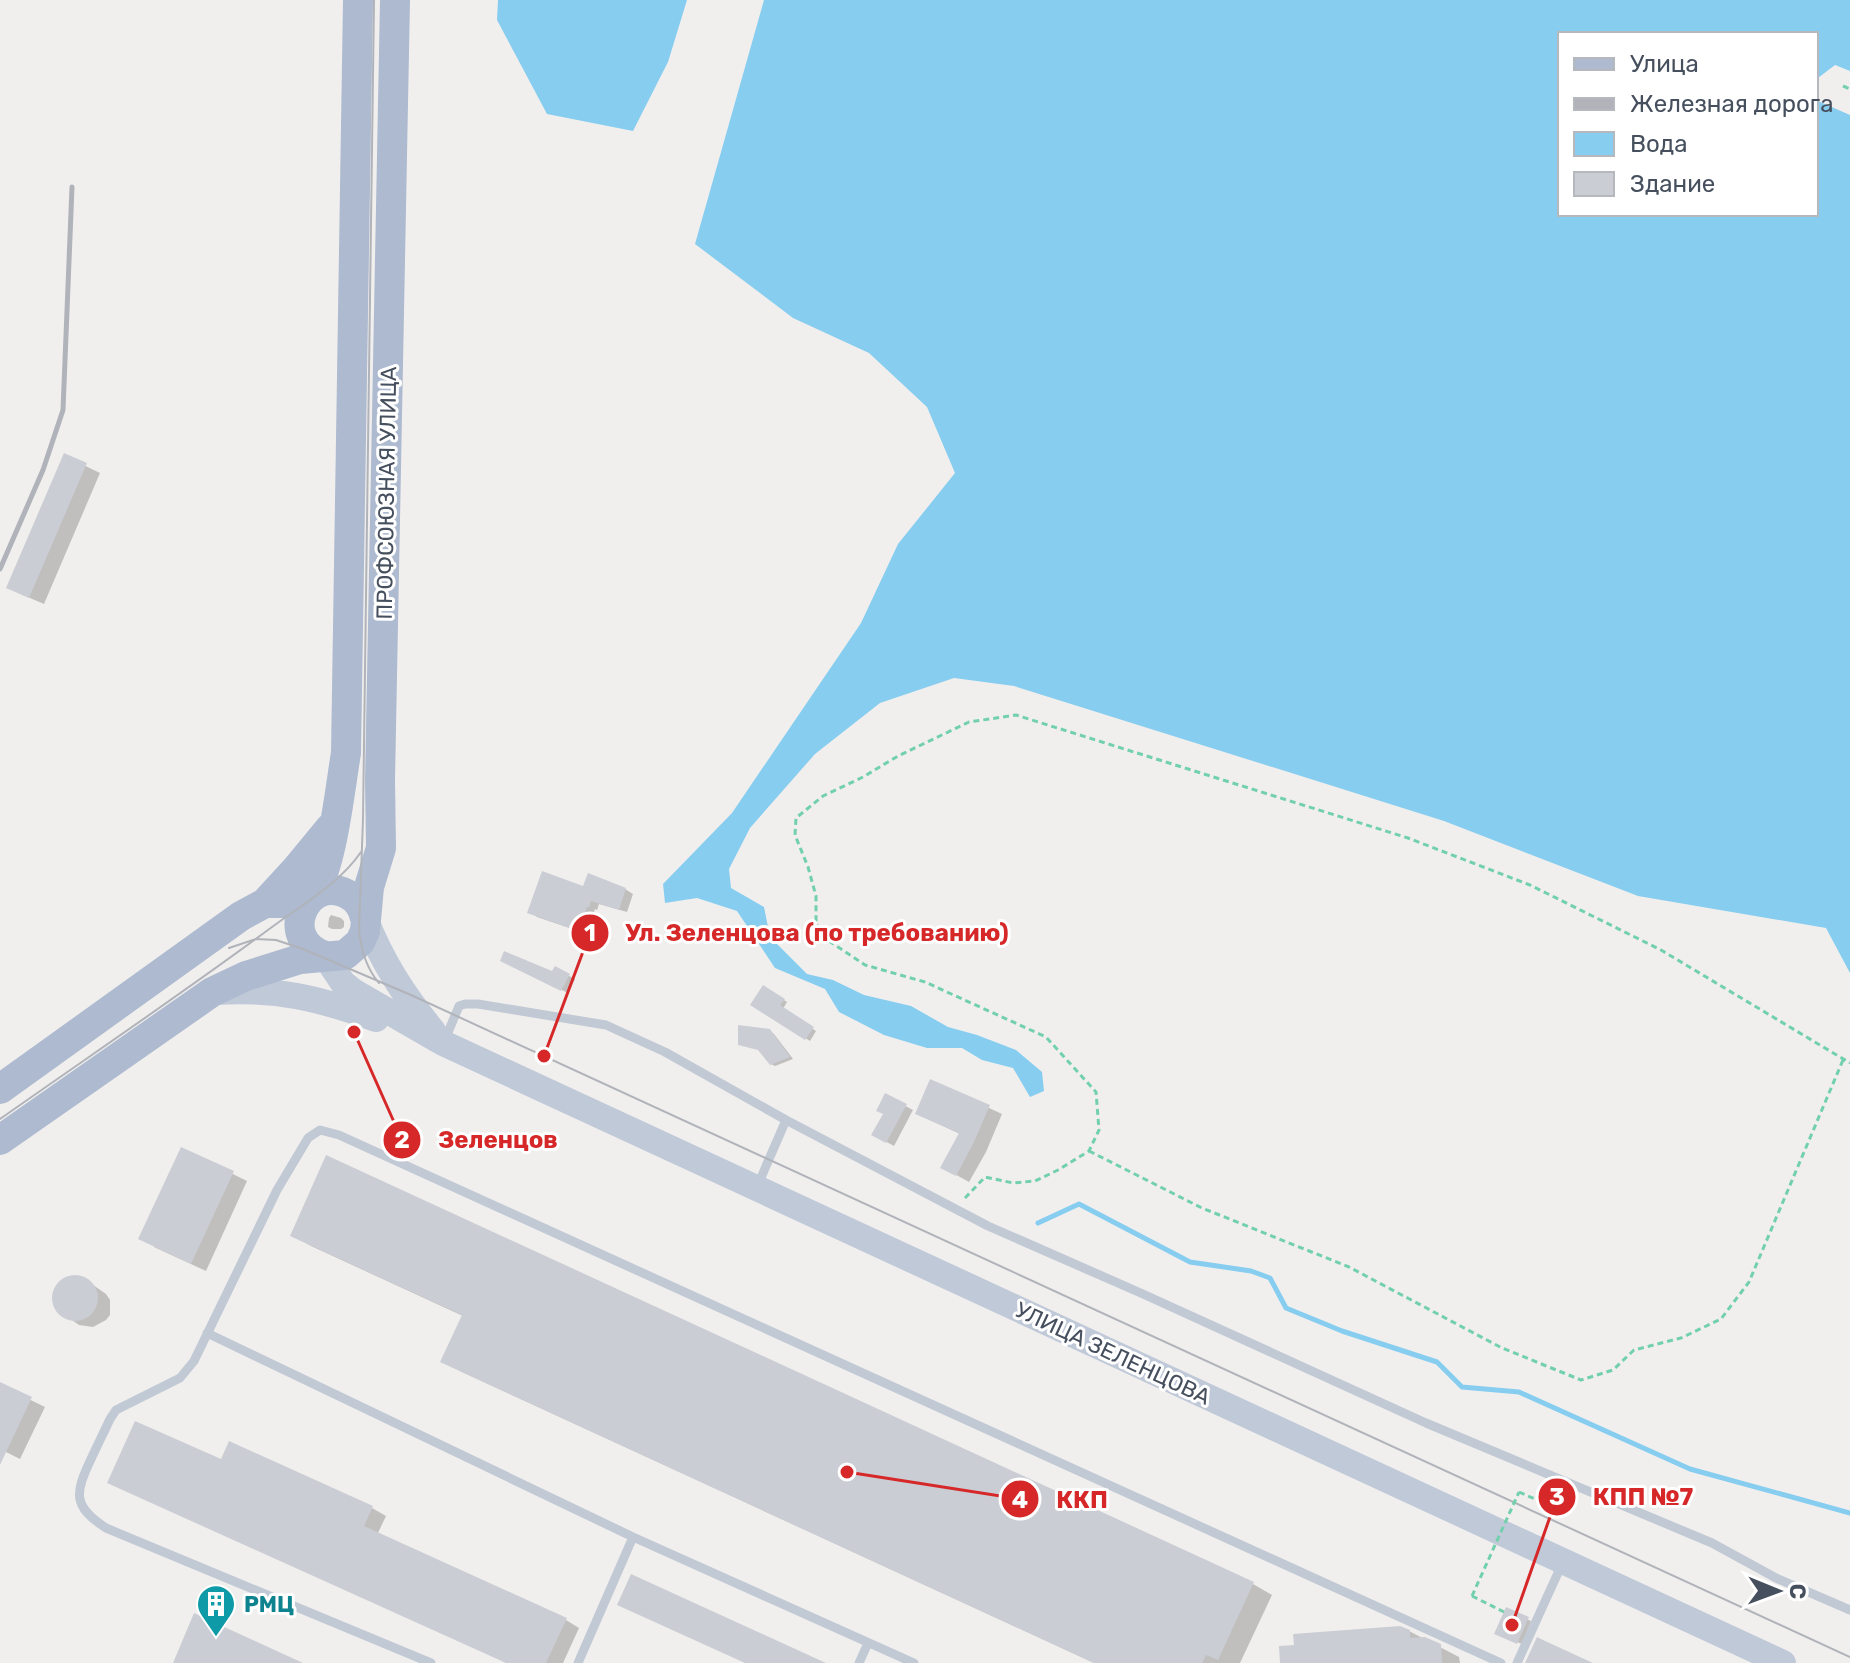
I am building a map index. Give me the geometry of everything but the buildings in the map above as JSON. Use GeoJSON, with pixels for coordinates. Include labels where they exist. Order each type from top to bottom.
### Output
{"type":"FeatureCollection","features":[{"type":"Feature","properties":{"kind":"main road","name":"ПРОФСОЮЗНАЯ УЛИЦА"},"geometry":{"type":"LineString","coordinates":[[312,898],[321,881],[346,753],[358,0]]}},
{"type":"Feature","properties":{"kind":"main road","name":"ПРОФСОЮЗНАЯ УЛИЦА"},"geometry":{"type":"LineString","coordinates":[[0,1140],[212,992],[268,968],[300,959],[322,955],[338,957],[351,952],[365,931],[369,887],[381,848],[395,0]]}},
{"type":"Feature","properties":{"kind":"main road"},"geometry":{"type":"LineString","coordinates":[[0,1089],[241,916],[265,903],[334,823]]}},
{"type":"Feature","properties":{"kind":"main road"},"geometry":{"type":"LineString","coordinates":[[265,903],[298,903],[337,891],[350,895],[360,905],[365,918]]}},
{"type":"Feature","properties":{"kind":"main road"},"geometry":{"type":"LineString","coordinates":[[312,898],[300,916],[300,931],[306,945],[322,955]]}},
{"type":"Feature","properties":{"kind":"main road","name":"УЛИЦА ЗЕЛЕНЦОВА"},"geometry":{"type":"LineString","coordinates":[[365,918],[374,943],[395,981],[443,1043]]}},
{"type":"Feature","properties":{"kind":"main road","name":"УЛИЦА ЗЕЛЕНЦОВА"},"geometry":{"type":"LineString","coordinates":[[322,955],[353,991],[443,1043],[1783,1663]]}},
{"type":"Feature","properties":{"kind":"main road"},"geometry":{"type":"LineString","coordinates":[[212,992],[263,992],[314,998],[443,1043]]}},
{"type":"Feature","properties":{"kind":"lane"},"geometry":{"type":"LineString","coordinates":[[443,1043],[459,1006],[465,1004],[606,1025],[665,1052],[955,1210],[1426,1423],[1712,1543],[1776,1578],[1850,1610]]}},
{"type":"Feature","properties":{"kind":"lane"},"geometry":{"type":"LineString","coordinates":[[757,1189],[786,1120]]}},
{"type":"Feature","properties":{"kind":"lane"},"geometry":{"type":"LineString","coordinates":[[431,1663],[106,1528],[94,1521],[84,1509],[79,1496],[79,1484],[113,1414],[120,1407],[180,1378],[194,1361],[269,1204],[308,1138],[320,1130],[339,1135],[1501,1663]]}},
{"type":"Feature","properties":{"kind":"lane"},"geometry":{"type":"LineString","coordinates":[[207,1333],[633,1537],[913,1663]]}},
{"type":"Feature","properties":{"kind":"lane"},"geometry":{"type":"LineString","coordinates":[[578,1663],[633,1537]]}},
{"type":"Feature","properties":{"kind":"lane"},"geometry":{"type":"LineString","coordinates":[[1517,1663],[1563,1562]]}},
{"type":"Feature","properties":{"kind":"lane"},"geometry":{"type":"LineString","coordinates":[[859,1663],[868,1643]]}},
{"type":"Feature","properties":{"kind":"path"},"geometry":{"type":"LineString","coordinates":[[1843,86],[1850,89]]}},
{"type":"Feature","properties":{"kind":"path"},"geometry":{"type":"LineString","coordinates":[[955,1210],[985,1177],[1013,1183],[1035,1181],[1089,1151],[1099,1130],[1096,1092],[1046,1037],[925,982],[865,965],[829,941],[816,924],[816,896],[795,835],[796,818],[823,796],[969,722],[1016,715],[1422,843],[1530,885],[1661,950],[1850,1063]]}},
{"type":"Feature","properties":{"kind":"path"},"geometry":{"type":"LineString","coordinates":[[1089,1151],[1202,1208],[1349,1267],[1502,1348],[1581,1380],[1613,1370],[1634,1350],[1681,1338],[1721,1319],[1749,1282],[1843,1060]]}},
{"type":"Feature","properties":{"kind":"path"},"geometry":{"type":"LineString","coordinates":[[1504,1612],[1472,1596],[1519,1492],[1560,1510]]}},
{"type":"Feature","properties":{"kind":"water"},"geometry":{"type":"Polygon","coordinates":[[[498,0],[687,0],[668,62],[633,131],[547,114],[497,20],[498,0]]]}},
{"type":"Feature","properties":{"kind":"water"},"geometry":{"type":"Polygon","coordinates":[[[764,0],[1850,0],[1850,71],[1835,65],[1818,78],[1818,32],[1558,32],[1558,216],[1818,216],[1818,101],[1850,115],[1850,973],[1826,928],[1638,896],[1444,821],[1014,686],[954,678],[880,703],[815,754],[750,828],[729,869],[731,888],[764,907],[770,937],[807,974],[833,980],[864,995],[911,1006],[948,1027],[1016,1050],[1042,1072],[1044,1091],[1030,1097],[1013,1068],[982,1060],[962,1048],[927,1048],[884,1035],[839,1012],[825,989],[775,968],[737,911],[697,898],[665,903],[663,884],[732,813],[861,623],[898,544],[955,473],[927,407],[869,353],[793,318],[695,244],[764,0]]]}},
{"type":"Feature","properties":{"kind":"waterway"},"geometry":{"type":"LineString","coordinates":[[1038,1223],[1079,1204],[1190,1262],[1251,1271],[1270,1278],[1286,1308],[1342,1331],[1437,1362],[1462,1387],[1519,1392],[1690,1469],[1850,1513]]}},
{"type":"Feature","properties":{"kind":"tram line"},"geometry":{"type":"LineString","coordinates":[[374,0],[359,930],[365,958],[379,983]]}},
{"type":"Feature","properties":{"kind":"tram line"},"geometry":{"type":"LineString","coordinates":[[0,1119],[320,893],[361,852]]}},
{"type":"Feature","properties":{"kind":"tram line"},"geometry":{"type":"LineString","coordinates":[[229,948],[256,939],[276,940],[411,995],[1850,1657]]}},
{"type":"Feature","properties":{"kind":"railway"},"geometry":{"type":"LineString","coordinates":[[0,569],[43,470],[63,410],[72,187]]}},
{"type":"Feature","properties":{"kind":"place","name":"Зеленцов"},"geometry":{"type":"Point","coordinates":[354,1032]}},
{"type":"Feature","properties":{"kind":"place","name":"Ул. Зеленцова (по требованию)"},"geometry":{"type":"Point","coordinates":[544,1056]}},
{"type":"Feature","properties":{"kind":"place","name":"ККП"},"geometry":{"type":"Point","coordinates":[847,1472]}},
{"type":"Feature","properties":{"kind":"place","name":"КПП №7"},"geometry":{"type":"Point","coordinates":[1512,1625]}},
{"type":"Feature","properties":{"kind":"place","name":"РМЦ"},"geometry":{"type":"Point","coordinates":[216,1638]}}]}
